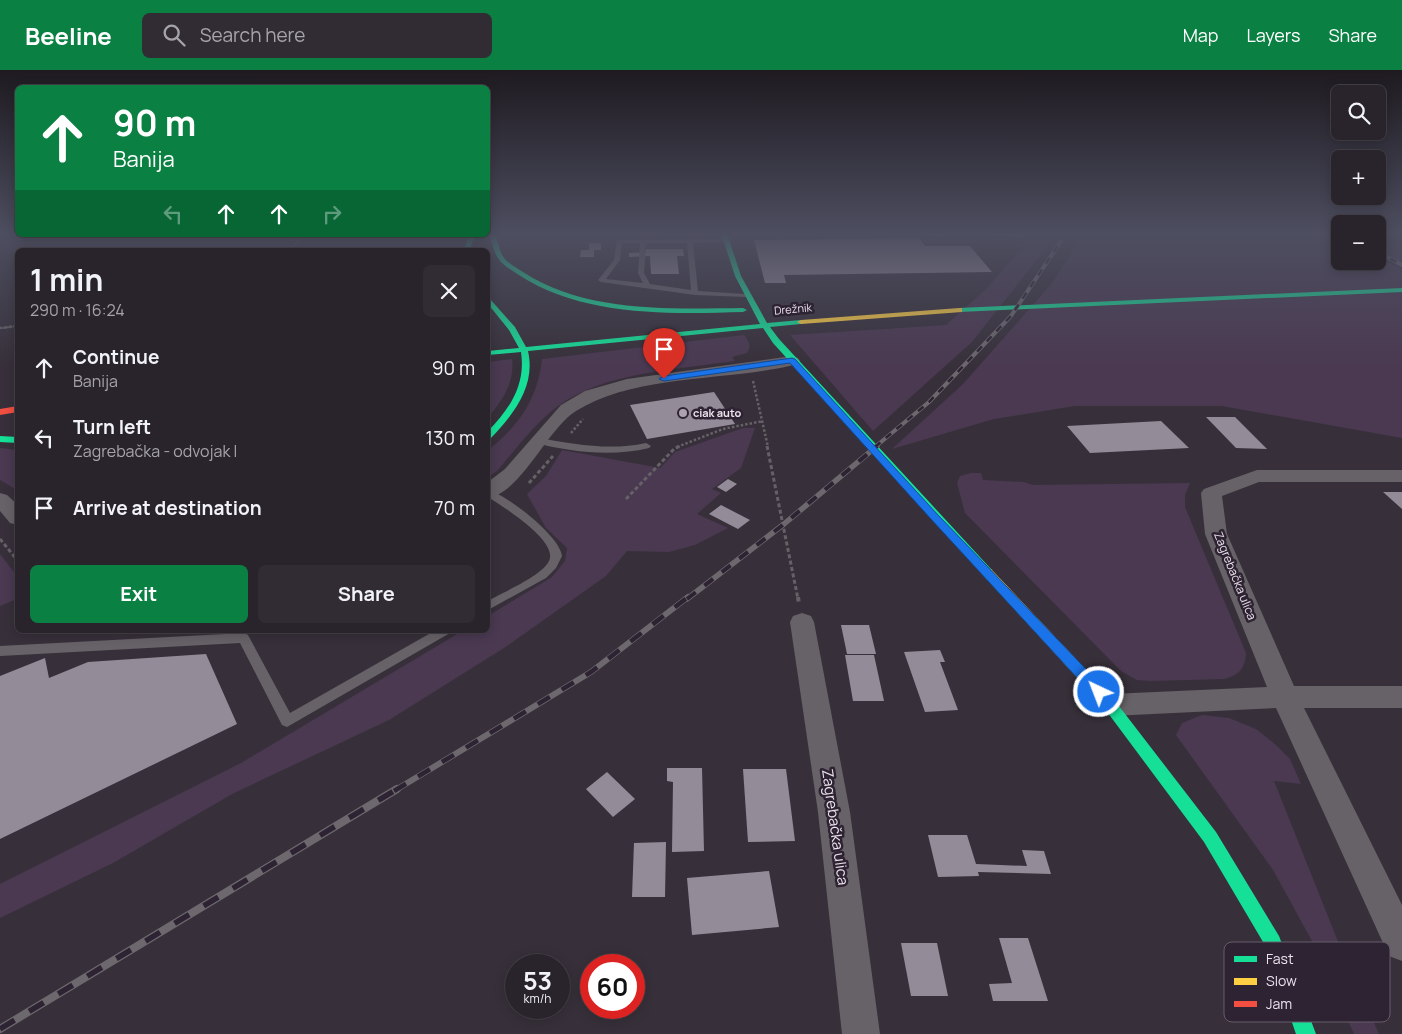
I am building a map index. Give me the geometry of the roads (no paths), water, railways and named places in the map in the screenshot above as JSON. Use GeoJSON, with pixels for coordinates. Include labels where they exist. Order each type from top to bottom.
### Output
{"type":"FeatureCollection","features":[{"type":"Feature","properties":{"kind":"main road"},"geometry":{"type":"LineString","coordinates":[[525,278],[570,296],[618,305],[675,310],[772,308]]}},
{"type":"Feature","properties":{"kind":"main road"},"geometry":{"type":"LineString","coordinates":[[738,278],[758,319],[792,361],[934,517],[1111,705],[1210,837],[1272,942]]}},
{"type":"Feature","properties":{"kind":"main road","name":"Drežnik"},"geometry":{"type":"LineString","coordinates":[[680,322],[878,305],[1101,292],[1402,282]]}},
{"type":"Feature","properties":{"kind":"main road","name":"Drežnik"},"geometry":{"type":"LineString","coordinates":[[490,353],[740,327],[976,308],[1402,290]]}},
{"type":"Feature","properties":{"kind":"main road"},"geometry":{"type":"LineString","coordinates":[[490,302],[520,338],[528,360],[525,382],[518,400],[506,418],[490,434]]}},
{"type":"Feature","properties":{"kind":"main road"},"geometry":{"type":"LineString","coordinates":[[490,342],[635,327]]}},
{"type":"Feature","properties":{"kind":"main road"},"geometry":{"type":"LineString","coordinates":[[0,404],[15,402]]}},
{"type":"Feature","properties":{"kind":"main road"},"geometry":{"type":"LineString","coordinates":[[0,412],[15,410]]}},
{"type":"Feature","properties":{"kind":"main road"},"geometry":{"type":"LineString","coordinates":[[0,439],[15,440]]}},
{"type":"Feature","properties":{"kind":"main road"},"geometry":{"type":"LineString","coordinates":[[1302,1022],[1306,1034]]}},
{"type":"Feature","properties":{"kind":"street"},"geometry":{"type":"LineString","coordinates":[[490,490],[512,473],[567,409],[577,402],[604,390],[628,384],[792,361]]}},
{"type":"Feature","properties":{"kind":"street","name":"Zagrebačka ulica"},"geometry":{"type":"LineString","coordinates":[[1402,476],[1257,476],[1211,493],[1216,534],[1285,697],[1402,943]]}},
{"type":"Feature","properties":{"kind":"street"},"geometry":{"type":"LineString","coordinates":[[0,499],[15,515]]}},
{"type":"Feature","properties":{"kind":"street","name":"Zagrebačka ulica"},"geometry":{"type":"LineString","coordinates":[[802,622],[834,812],[862,1034]]}},
{"type":"Feature","properties":{"kind":"street"},"geometry":{"type":"LineString","coordinates":[[1111,705],[1285,697],[1402,697]]}},
{"type":"Feature","properties":{"kind":"lane"},"geometry":{"type":"LineString","coordinates":[[603,278],[601,280],[695,293],[746,296]]}},
{"type":"Feature","properties":{"kind":"lane"},"geometry":{"type":"LineString","coordinates":[[644,278],[648,286]]}},
{"type":"Feature","properties":{"kind":"lane"},"geometry":{"type":"LineString","coordinates":[[694,278],[695,293]]}},
{"type":"Feature","properties":{"kind":"lane"},"geometry":{"type":"LineString","coordinates":[[538,441],[617,451],[646,446]]}},
{"type":"Feature","properties":{"kind":"lane"},"geometry":{"type":"LineString","coordinates":[[490,493],[528,520],[553,546],[556,552],[555,560],[550,568],[490,605]]}},
{"type":"Feature","properties":{"kind":"lane"},"geometry":{"type":"LineString","coordinates":[[0,651],[244,638],[287,721],[441,633]]}},
{"type":"Feature","properties":{"kind":"railway"},"geometry":{"type":"LineString","coordinates":[[875,447],[929,402],[1011,316],[1036,278]]}},
{"type":"Feature","properties":{"kind":"railway"},"geometry":{"type":"LineString","coordinates":[[687,599],[784,524],[877,446]]}},
{"type":"Feature","properties":{"kind":"railway"},"geometry":{"type":"LineString","coordinates":[[394,791],[591,672],[688,597]]}},
{"type":"Feature","properties":{"kind":"railway"},"geometry":{"type":"LineString","coordinates":[[0,1029],[397,789]]}},
{"type":"Feature","properties":{"kind":"place","name":"ciak auto"},"geometry":{"type":"Point","coordinates":[683,413]}}]}
